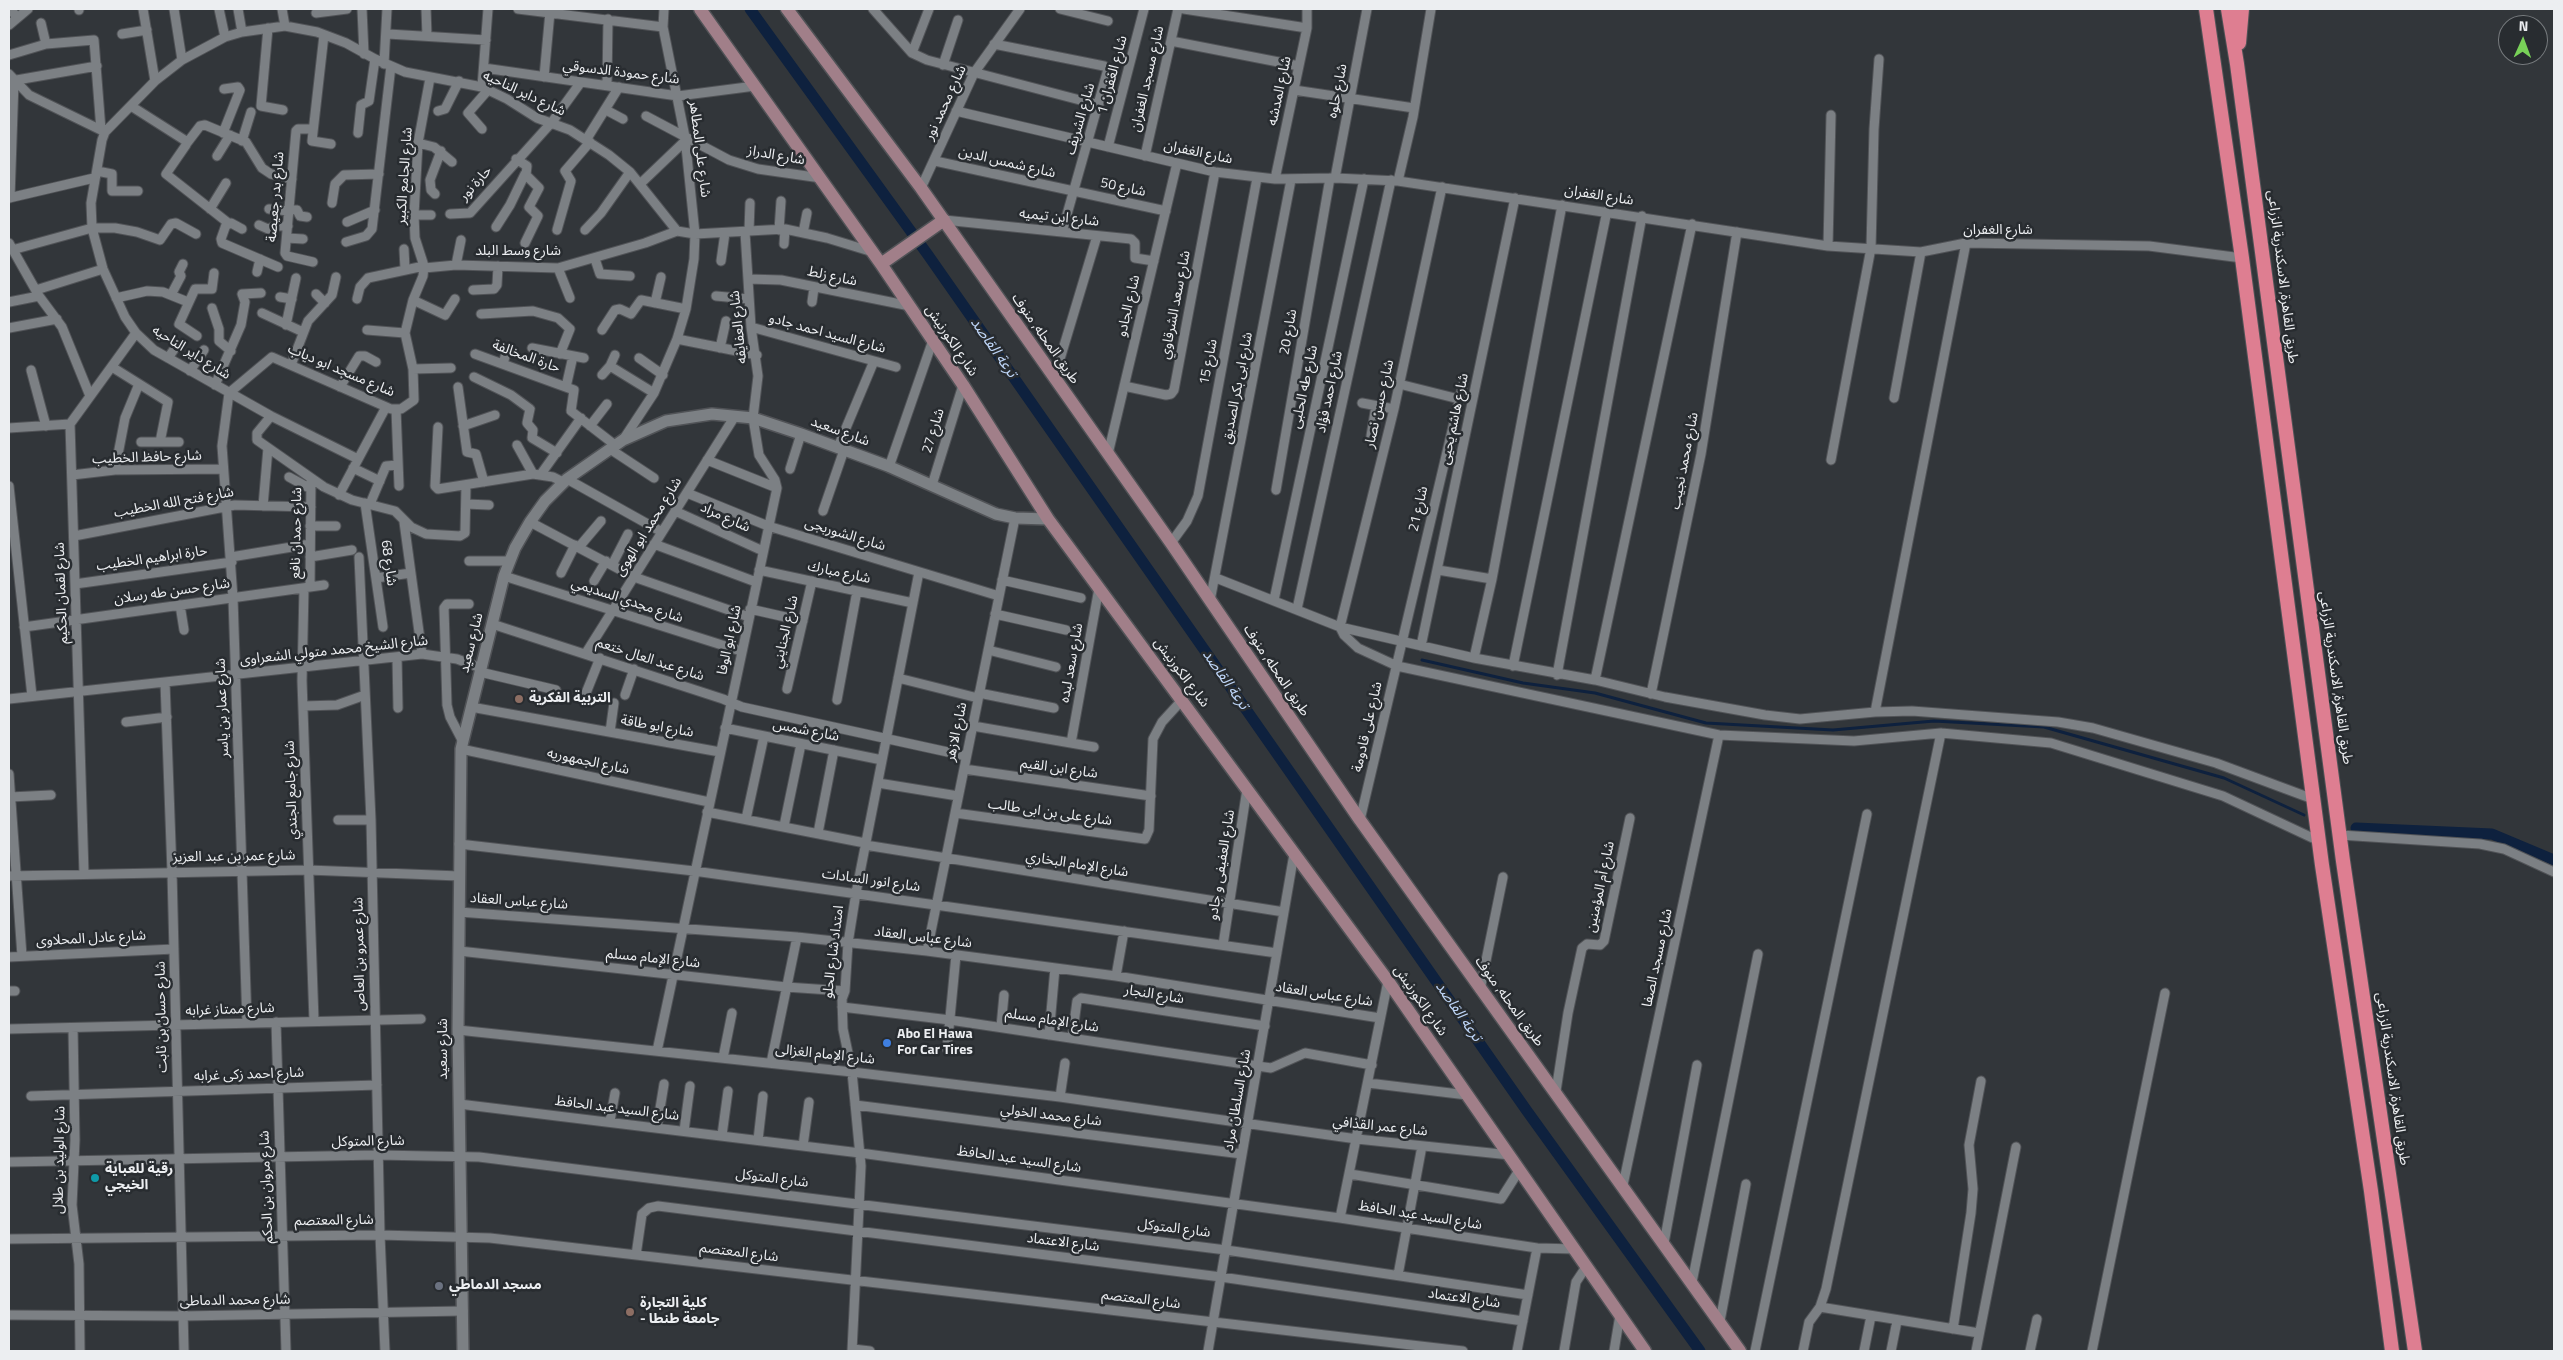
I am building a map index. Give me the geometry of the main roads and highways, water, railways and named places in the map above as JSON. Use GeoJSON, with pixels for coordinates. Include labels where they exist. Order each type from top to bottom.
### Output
{"type":"FeatureCollection","features":[{"type":"Feature","properties":{"kind":"highway"},"geometry":{"type":"LineString","coordinates":[[2206,9],[2242,258],[2313,799],[2371,1191],[2391,1344],[2385,1351]]}},
{"type":"Feature","properties":{"kind":"highway","name":"طريق القاهرة, الاسكندرية الزراعى"},"geometry":{"type":"LineString","coordinates":[[2228,9],[2237,64],[2340,835],[2415,1351]]}},
{"type":"Feature","properties":{"kind":"highway"},"geometry":{"type":"LineString","coordinates":[[2237,64],[2242,9]]}},
{"type":"Feature","properties":{"kind":"highway"},"geometry":{"type":"LineString","coordinates":[[2411,1323],[2420,1351]]}},
{"type":"Feature","properties":{"kind":"main road","name":"شارع الكورنيش"},"geometry":{"type":"LineString","coordinates":[[700,9],[822,178],[910,306],[963,385],[1048,519],[1388,981],[1645,1351]]}},
{"type":"Feature","properties":{"kind":"main road","name":"طريق المحله, منوف"},"geometry":{"type":"LineString","coordinates":[[787,9],[922,188],[940,223],[1108,454],[1360,820],[1480,990],[1556,1091],[1740,1351]]}},
{"type":"Feature","properties":{"kind":"main road"},"geometry":{"type":"LineString","coordinates":[[881,264],[940,223]]}},
{"type":"Feature","properties":{"kind":"waterway","name":"ترعة القاصد"},"geometry":{"type":"LineString","coordinates":[[750,9],[928,255],[1527,1111],[1700,1351]]}},
{"type":"Feature","properties":{"kind":"waterway"},"geometry":{"type":"LineString","coordinates":[[1422,660],[1523,683],[1595,693],[1706,723],[1833,730],[1934,721],[2044,727],[2224,778],[2304,815]]}},
{"type":"Feature","properties":{"kind":"waterway"},"geometry":{"type":"LineString","coordinates":[[2356,828],[2492,834],[2554,860]]}},
{"type":"Feature","properties":{"kind":"place","name":"التربية الفكرية"},"geometry":{"type":"Point","coordinates":[519,699]}},
{"type":"Feature","properties":{"kind":"place","name":"Abo El Hawa For Car Tires"},"geometry":{"type":"Point","coordinates":[887,1043]}},
{"type":"Feature","properties":{"kind":"place","name":"رقية للعباية الخيجي"},"geometry":{"type":"Point","coordinates":[95,1178]}},
{"type":"Feature","properties":{"kind":"place","name":"مسجد الدماطي"},"geometry":{"type":"Point","coordinates":[439,1286]}},
{"type":"Feature","properties":{"kind":"place","name":"كلية التجارة - جامعة طنطا"},"geometry":{"type":"Point","coordinates":[630,1312]}}]}
